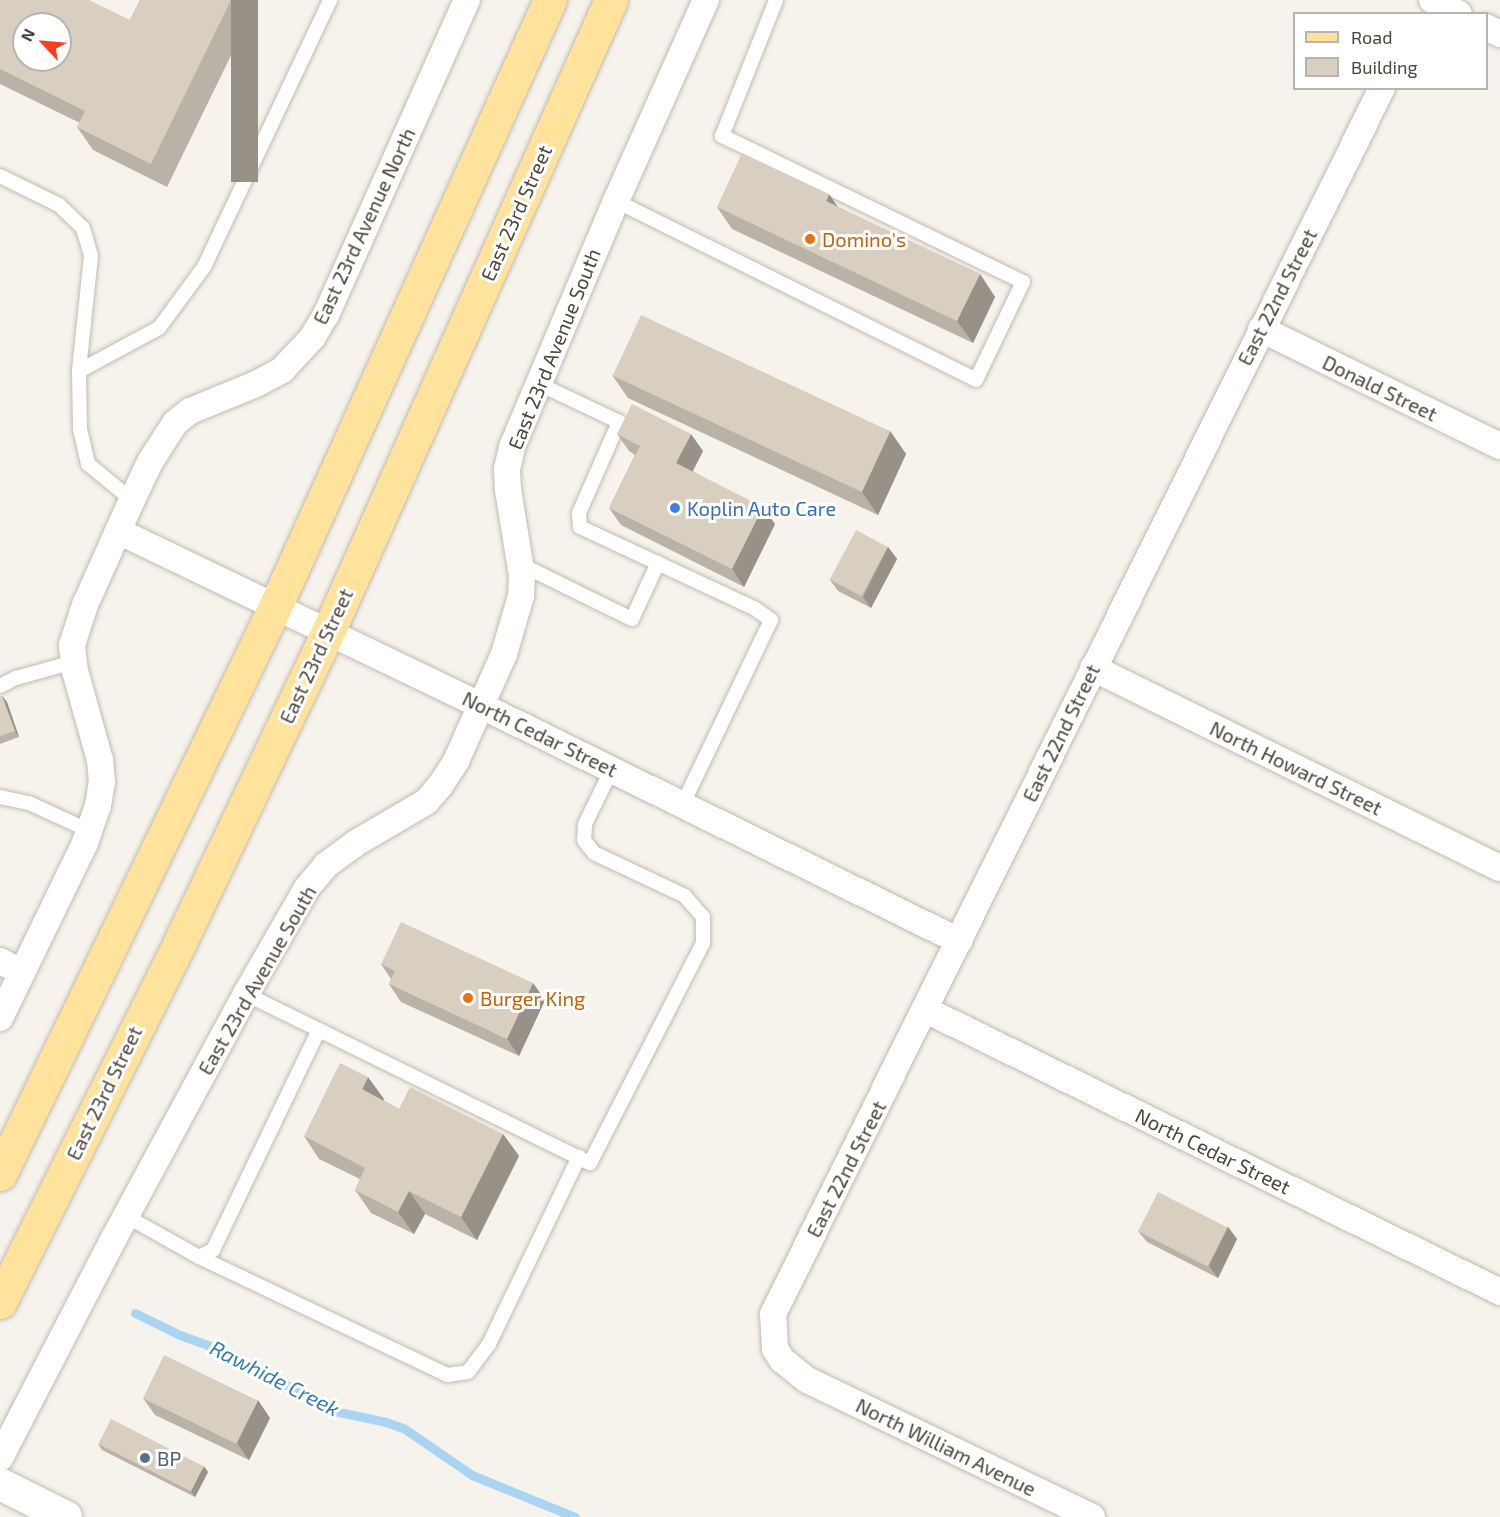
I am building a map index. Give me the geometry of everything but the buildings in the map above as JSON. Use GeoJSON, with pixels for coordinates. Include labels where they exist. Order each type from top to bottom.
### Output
{"type":"FeatureCollection","features":[{"type":"Feature","properties":{"kind":"main road"},"geometry":{"type":"LineString","coordinates":[[0,1174],[275,607],[550,0]]}},
{"type":"Feature","properties":{"kind":"main road","name":"East 23rd Street"},"geometry":{"type":"LineString","coordinates":[[0,1302],[176,950],[328,632],[611,0]]}},
{"type":"Feature","properties":{"kind":"street","name":"East 23rd Avenue North"},"geometry":{"type":"LineString","coordinates":[[0,1018],[11,967],[90,831],[98,806],[102,772],[98,747],[74,662],[72,645],[79,618],[132,500],[150,462],[175,423],[200,406],[256,384],[282,370],[312,338],[326,315],[466,0]]}},
{"type":"Feature","properties":{"kind":"street","name":"East 23rd Avenue South"},"geometry":{"type":"LineString","coordinates":[[0,1458],[126,1216],[246,994],[307,888],[326,865],[356,843],[426,802],[440,786],[456,761],[482,706],[515,621],[521,596],[520,564],[508,490],[507,469],[512,447],[537,382],[705,0]]}},
{"type":"Feature","properties":{"kind":"street"},"geometry":{"type":"LineString","coordinates":[[1432,0],[1455,12]]}},
{"type":"Feature","properties":{"kind":"street","name":"East 22nd Street"},"geometry":{"type":"LineString","coordinates":[[800,1375],[782,1360],[775,1349],[773,1314],[1381,90]]}},
{"type":"Feature","properties":{"kind":"street","name":"Donald Street"},"geometry":{"type":"LineString","coordinates":[[1261,329],[1500,446]]}},
{"type":"Feature","properties":{"kind":"street","name":"North Cedar Street"},"geometry":{"type":"LineString","coordinates":[[118,531],[612,769],[960,941]]}},
{"type":"Feature","properties":{"kind":"street","name":"North Howard Street"},"geometry":{"type":"LineString","coordinates":[[1093,668],[1500,868]]}},
{"type":"Feature","properties":{"kind":"street","name":"North Cedar Street"},"geometry":{"type":"LineString","coordinates":[[926,1010],[1500,1292]]}},
{"type":"Feature","properties":{"kind":"street","name":"North William Avenue"},"geometry":{"type":"LineString","coordinates":[[800,1375],[1092,1517]]}},
{"type":"Feature","properties":{"kind":"street"},"geometry":{"type":"LineString","coordinates":[[0,1484],[66,1517]]}},
{"type":"Feature","properties":{"kind":"lane"},"geometry":{"type":"LineString","coordinates":[[79,371],[159,328],[204,267],[330,0]]}},
{"type":"Feature","properties":{"kind":"lane"},"geometry":{"type":"LineString","coordinates":[[616,201],[976,380],[1023,282],[722,136],[776,0]]}},
{"type":"Feature","properties":{"kind":"lane"},"geometry":{"type":"LineString","coordinates":[[0,176],[59,205],[83,228],[91,256],[79,371],[80,429],[88,464],[132,500]]}},
{"type":"Feature","properties":{"kind":"lane"},"geometry":{"type":"LineString","coordinates":[[537,382],[619,422],[579,513],[580,527],[754,608],[771,620],[683,804]]}},
{"type":"Feature","properties":{"kind":"lane"},"geometry":{"type":"LineString","coordinates":[[520,564],[632,619],[658,563]]}},
{"type":"Feature","properties":{"kind":"lane"},"geometry":{"type":"LineString","coordinates":[[0,686],[16,678],[74,662]]}},
{"type":"Feature","properties":{"kind":"lane"},"geometry":{"type":"LineString","coordinates":[[246,994],[590,1163],[703,943],[703,917],[685,896],[594,853],[584,840],[585,824],[612,769]]}},
{"type":"Feature","properties":{"kind":"lane"},"geometry":{"type":"LineString","coordinates":[[0,797],[29,803],[90,831]]}},
{"type":"Feature","properties":{"kind":"lane"},"geometry":{"type":"LineString","coordinates":[[200,1257],[213,1250],[319,1030]]}},
{"type":"Feature","properties":{"kind":"lane"},"geometry":{"type":"LineString","coordinates":[[126,1216],[200,1257],[447,1375],[468,1372],[489,1344],[579,1157]]}},
{"type":"Feature","properties":{"kind":"waterway","name":"Rawhide Creek"},"geometry":{"type":"LineString","coordinates":[[135,1313],[180,1335],[224,1351],[334,1411],[386,1422],[405,1429],[472,1475],[575,1517]]}},
{"type":"Feature","properties":{"kind":"place","name":"Domino's"},"geometry":{"type":"Point","coordinates":[810,239]}},
{"type":"Feature","properties":{"kind":"place","name":"Koplin Auto Care"},"geometry":{"type":"Point","coordinates":[675,508]}},
{"type":"Feature","properties":{"kind":"place","name":"Burger King"},"geometry":{"type":"Point","coordinates":[468,998]}},
{"type":"Feature","properties":{"kind":"place","name":"BP"},"geometry":{"type":"Point","coordinates":[145,1458]}}]}
